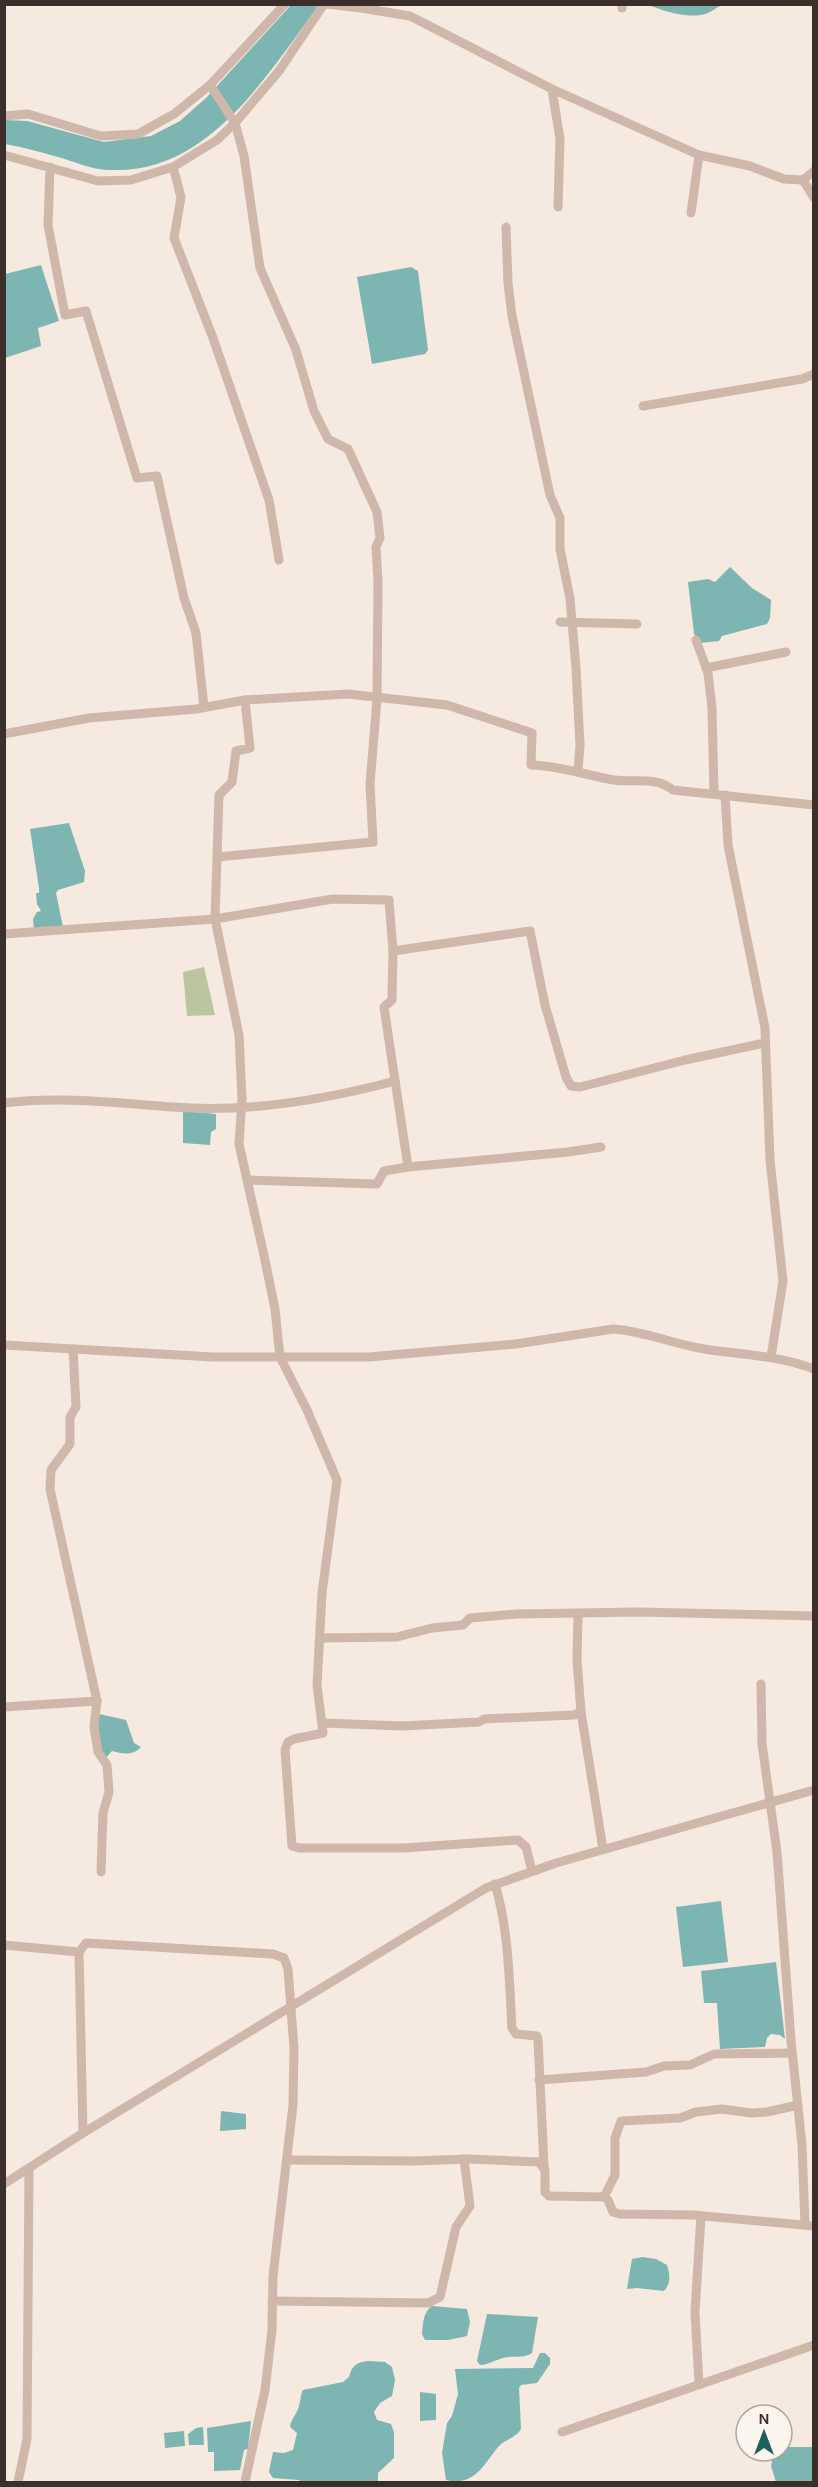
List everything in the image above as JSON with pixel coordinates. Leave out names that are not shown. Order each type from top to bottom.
[{"type":"street","points":[[4,116],[28,114],[101,136],[138,134],[174,114],[210,85],[285,4]]},
{"type":"street","points":[[4,155],[98,181],[131,180],[173,167],[217,140],[235,123],[279,71],[326,4],[410,16],[552,89],[699,155],[750,166],[784,179],[803,180],[813,171]]},
{"type":"street","points":[[210,85],[235,123],[244,156],[260,268],[296,351],[320,426],[328,439],[348,449],[376,512],[380,538],[376,547],[377,699],[370,784],[373,842],[218,857]]},
{"type":"street","points":[[552,89],[560,139],[558,207]]},
{"type":"street","points":[[691,213],[699,155]]},
{"type":"street","points":[[51,167],[48,225],[65,315],[86,312],[137,478],[157,476],[184,598],[196,633],[204,707]]},
{"type":"street","points":[[173,167],[181,197],[174,238],[213,338],[269,500],[279,560]]},
{"type":"street","points":[[803,180],[813,198]]},
{"type":"street","points":[[506,227],[508,284],[512,316],[550,495],[560,518],[560,549],[572,622],[580,745],[578,771]]},
{"type":"street","points":[[644,406],[765,385],[813,374]]},
{"type":"street","points":[[560,622],[637,624]]},
{"type":"street","points":[[696,640],[706,668],[712,708],[714,793]]},
{"type":"street","points":[[706,668],[786,652]]},
{"type":"street","points":[[4,734],[89,718],[204,707],[245,700],[348,694],[447,705],[532,733],[531,765],[556,766],[616,780],[656,780],[673,790],[813,806]]},
{"type":"street","points":[[245,700],[250,748],[236,751],[232,782],[219,795],[215,919],[240,1035],[239,1144],[273,1299],[280,1357],[307,1410],[337,1480],[322,1593],[317,1685],[323,1733],[294,1739],[288,1742],[285,1750],[292,1846],[298,1848],[404,1848],[518,1840],[526,1847],[532,1871]]},
{"type":"street","points":[[725,795],[728,844],[765,1028],[770,1160],[783,1281],[771,1357]]},
{"type":"street","points":[[4,934],[215,919],[333,899],[389,900],[393,951],[392,1000],[384,1007],[408,1167]]},
{"type":"street","points":[[393,951],[530,931],[545,1005],[566,1077],[571,1086],[580,1087],[685,1060],[765,1043]]},
{"type":"street","points":[[4,1102],[36,1099],[137,1103],[174,1107],[241,1107],[343,1095],[395,1081]]},
{"type":"street","points":[[247,1180],[377,1184],[384,1171],[408,1167],[601,1147]]},
{"type":"street","points":[[4,1345],[173,1355],[369,1357],[456,1351],[613,1329],[633,1331],[704,1349],[771,1357],[813,1369]]},
{"type":"street","points":[[73,1349],[76,1407],[70,1417],[70,1444],[51,1470],[50,1489],[97,1701],[94,1727],[98,1752],[107,1765],[109,1792],[104,1813],[101,1872]]},
{"type":"street","points":[[321,1638],[397,1637],[432,1628],[463,1625],[471,1618],[517,1614],[578,1615],[638,1612],[813,1616]]},
{"type":"street","points":[[578,1615],[581,1712],[603,1850]]},
{"type":"street","points":[[495,1884],[508,1948],[512,2028],[516,2034],[537,2037],[545,2192],[549,2196],[604,2197],[608,2199],[613,2212],[620,2214],[701,2216],[809,2224],[792,2053],[781,1894],[762,1744],[761,1684]]},
{"type":"street","points":[[4,1707],[97,1701]]},
{"type":"street","points":[[323,1724],[402,1726],[574,1715],[581,1712]]},
{"type":"street","points":[[4,2184],[83,2133],[473,1894],[532,1871],[813,1790]]},
{"type":"street","points":[[83,2133],[79,1952],[86,1943],[279,1955],[284,1958],[288,1969],[292,2007],[294,2075],[272,2301],[266,2390],[245,2482]]},
{"type":"street","points":[[4,1945],[79,1952]]},
{"type":"street","points":[[539,2080],[646,2072],[664,2066],[690,2065],[714,2054],[792,2053]]},
{"type":"street","points":[[604,2197],[615,2175],[615,2138],[621,2121],[680,2118],[696,2112],[722,2109],[751,2113],[767,2112],[798,2105]]},
{"type":"street","points":[[802,2157],[813,2157]]},
{"type":"street","points":[[287,2160],[464,2159],[532,2162],[544,2166]]},
{"type":"street","points":[[272,2301],[428,2303],[435,2301],[440,2297],[456,2227],[470,2206],[464,2159]]},
{"type":"street","points":[[18,2482],[27,2439],[29,2169]]},
{"type":"street","points":[[699,2384],[695,2312],[701,2216]]},
{"type":"street","points":[[562,2432],[813,2345]]},
{"type":"green space","points":[[204,967],[215,1015],[187,1016],[183,972]]},
{"type":"water","points":[[291,5],[319,5],[279,60],[233,115],[206,137],[178,155],[146,167],[104,170],[5,144],[5,120],[27,121],[104,142],[151,136],[180,121],[207,97]]},
{"type":"water","points":[[648,5],[722,5],[707,13],[691,16],[668,12]]},
{"type":"water","points":[[41,265],[59,321],[38,328],[41,346],[5,358],[5,274]]},
{"type":"water","points":[[411,267],[418,271],[428,350],[425,354],[372,364],[357,277]]},
{"type":"water","points":[[730,567],[752,588],[771,600],[770,618],[767,624],[722,636],[719,641],[700,643],[694,634],[688,582],[708,579],[715,582]]},
{"type":"water","points":[[69,823],[85,871],[84,882],[58,890],[56,893],[63,927],[34,930],[33,919],[37,912],[41,911],[37,904],[36,893],[39,893],[39,888],[30,829]]},
{"type":"water","points":[[183,1111],[216,1114],[216,1129],[211,1132],[210,1145],[183,1143]]},
{"type":"water","points":[[99,1714],[126,1720],[134,1743],[141,1747],[131,1753],[112,1751],[104,1760],[97,1738]]},
{"type":"water","points":[[721,1901],[728,1962],[683,1967],[676,1907]]},
{"type":"water","points":[[776,1962],[785,2039],[780,2035],[771,2034],[767,2038],[765,2047],[720,2049],[717,2003],[704,2003],[701,1971]]},
{"type":"water","points":[[221,2111],[246,2114],[246,2129],[220,2131]]},
{"type":"water","points":[[642,2257],[656,2259],[667,2265],[669,2279],[664,2291],[627,2289],[632,2259]]},
{"type":"water","points":[[432,2306],[467,2309],[470,2322],[467,2336],[448,2340],[425,2340],[422,2334],[424,2318]]},
{"type":"water","points":[[487,2314],[538,2317],[532,2353],[480,2365],[477,2361]]},
{"type":"water","points":[[540,2353],[545,2353],[550,2358],[550,2364],[537,2383],[521,2385],[519,2388],[521,2429],[519,2432],[499,2446],[484,2466],[472,2477],[465,2480],[446,2480],[442,2453],[447,2423],[452,2416],[458,2394],[455,2369],[533,2368]]},
{"type":"water","points":[[369,2361],[385,2362],[392,2367],[395,2380],[392,2396],[380,2403],[374,2412],[377,2420],[391,2424],[394,2432],[394,2458],[378,2473],[378,2482],[301,2482],[273,2478],[269,2472],[273,2452],[284,2453],[293,2450],[297,2433],[290,2427],[303,2390],[343,2382],[356,2365]]},
{"type":"water","points":[[420,2392],[436,2394],[436,2420],[420,2421]]},
{"type":"water","points":[[251,2421],[248,2449],[244,2450],[240,2470],[214,2471],[214,2452],[208,2452],[207,2428]]},
{"type":"water","points":[[203,2427],[204,2445],[189,2445],[188,2434],[196,2428]]},
{"type":"water","points":[[184,2431],[185,2446],[165,2448],[164,2433]]},
{"type":"water","points":[[794,2447],[813,2447],[813,2482],[776,2482],[772,2463],[794,2463]]}]
